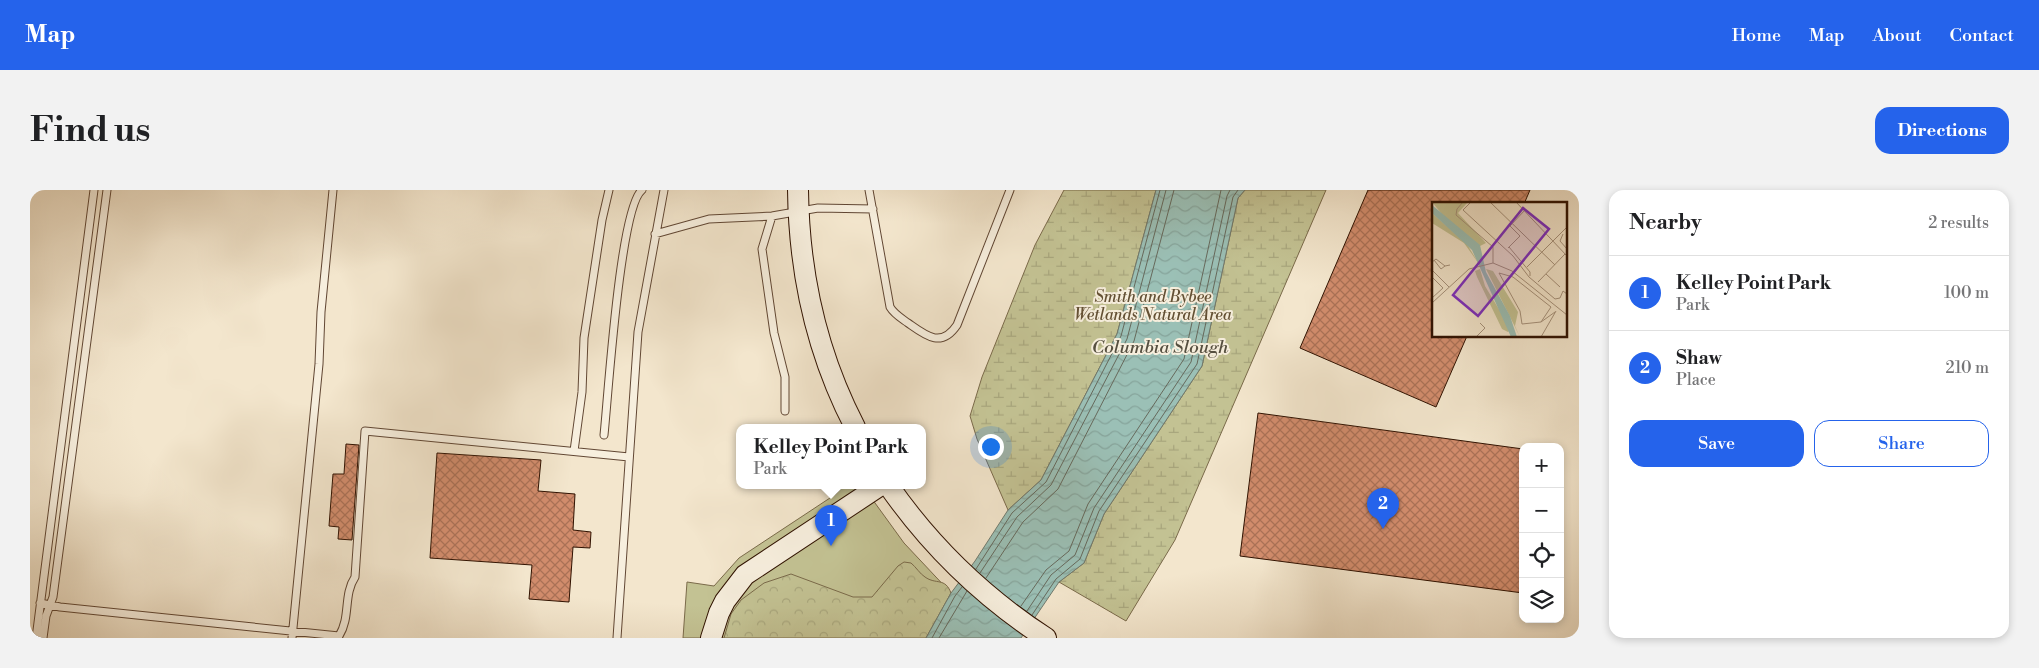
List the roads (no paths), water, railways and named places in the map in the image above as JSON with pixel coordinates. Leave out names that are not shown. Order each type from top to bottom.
[{"type":"main road","points":[[798,190],[798,212],[804,271],[815,323],[830,372],[854,424]]},
{"type":"main road","points":[[711,638],[725,601],[745,575],[875,489]]},
{"type":"main road","points":[[891,489],[933,543],[958,570],[985,594],[1046,638]]},
{"type":"lane","points":[[36,638],[94,190]]},
{"type":"lane","points":[[43,638],[46,616],[53,597],[107,190]]},
{"type":"lane","points":[[292,638],[319,364],[321,312],[333,190]]},
{"type":"lane","points":[[574,451],[582,392],[584,338],[602,220],[609,190]]},
{"type":"lane","points":[[604,436],[615,316],[627,232],[637,195],[642,190]]},
{"type":"lane","points":[[618,638],[638,332],[664,190]]},
{"type":"lane","points":[[869,190],[890,307],[894,313],[923,334],[937,338],[947,335],[957,325],[1010,190]]},
{"type":"lane","points":[[655,234],[709,218],[772,216],[818,208],[873,209]]},
{"type":"lane","points":[[772,216],[762,249],[774,333],[785,377],[785,411]]},
{"type":"lane","points":[[40,603],[339,636],[345,626],[350,585],[355,577],[364,431],[629,457]]},
{"type":"water","name":"Columbia Slough","points":[[1156,190],[1245,190],[1238,198],[1202,366],[1104,514],[1084,563],[1059,582],[1021,638],[926,638],[951,593],[975,561],[1008,510],[1041,480],[1117,334]]},
{"type":"place","name":"Shaw","points":[[1383,529]]},
{"type":"place","name":"Kelley Point Park","points":[[831,546]]},
{"type":"park label","name":"Smith and Bybee Wetlands Natural Area","points":[[1153,306]]}]
